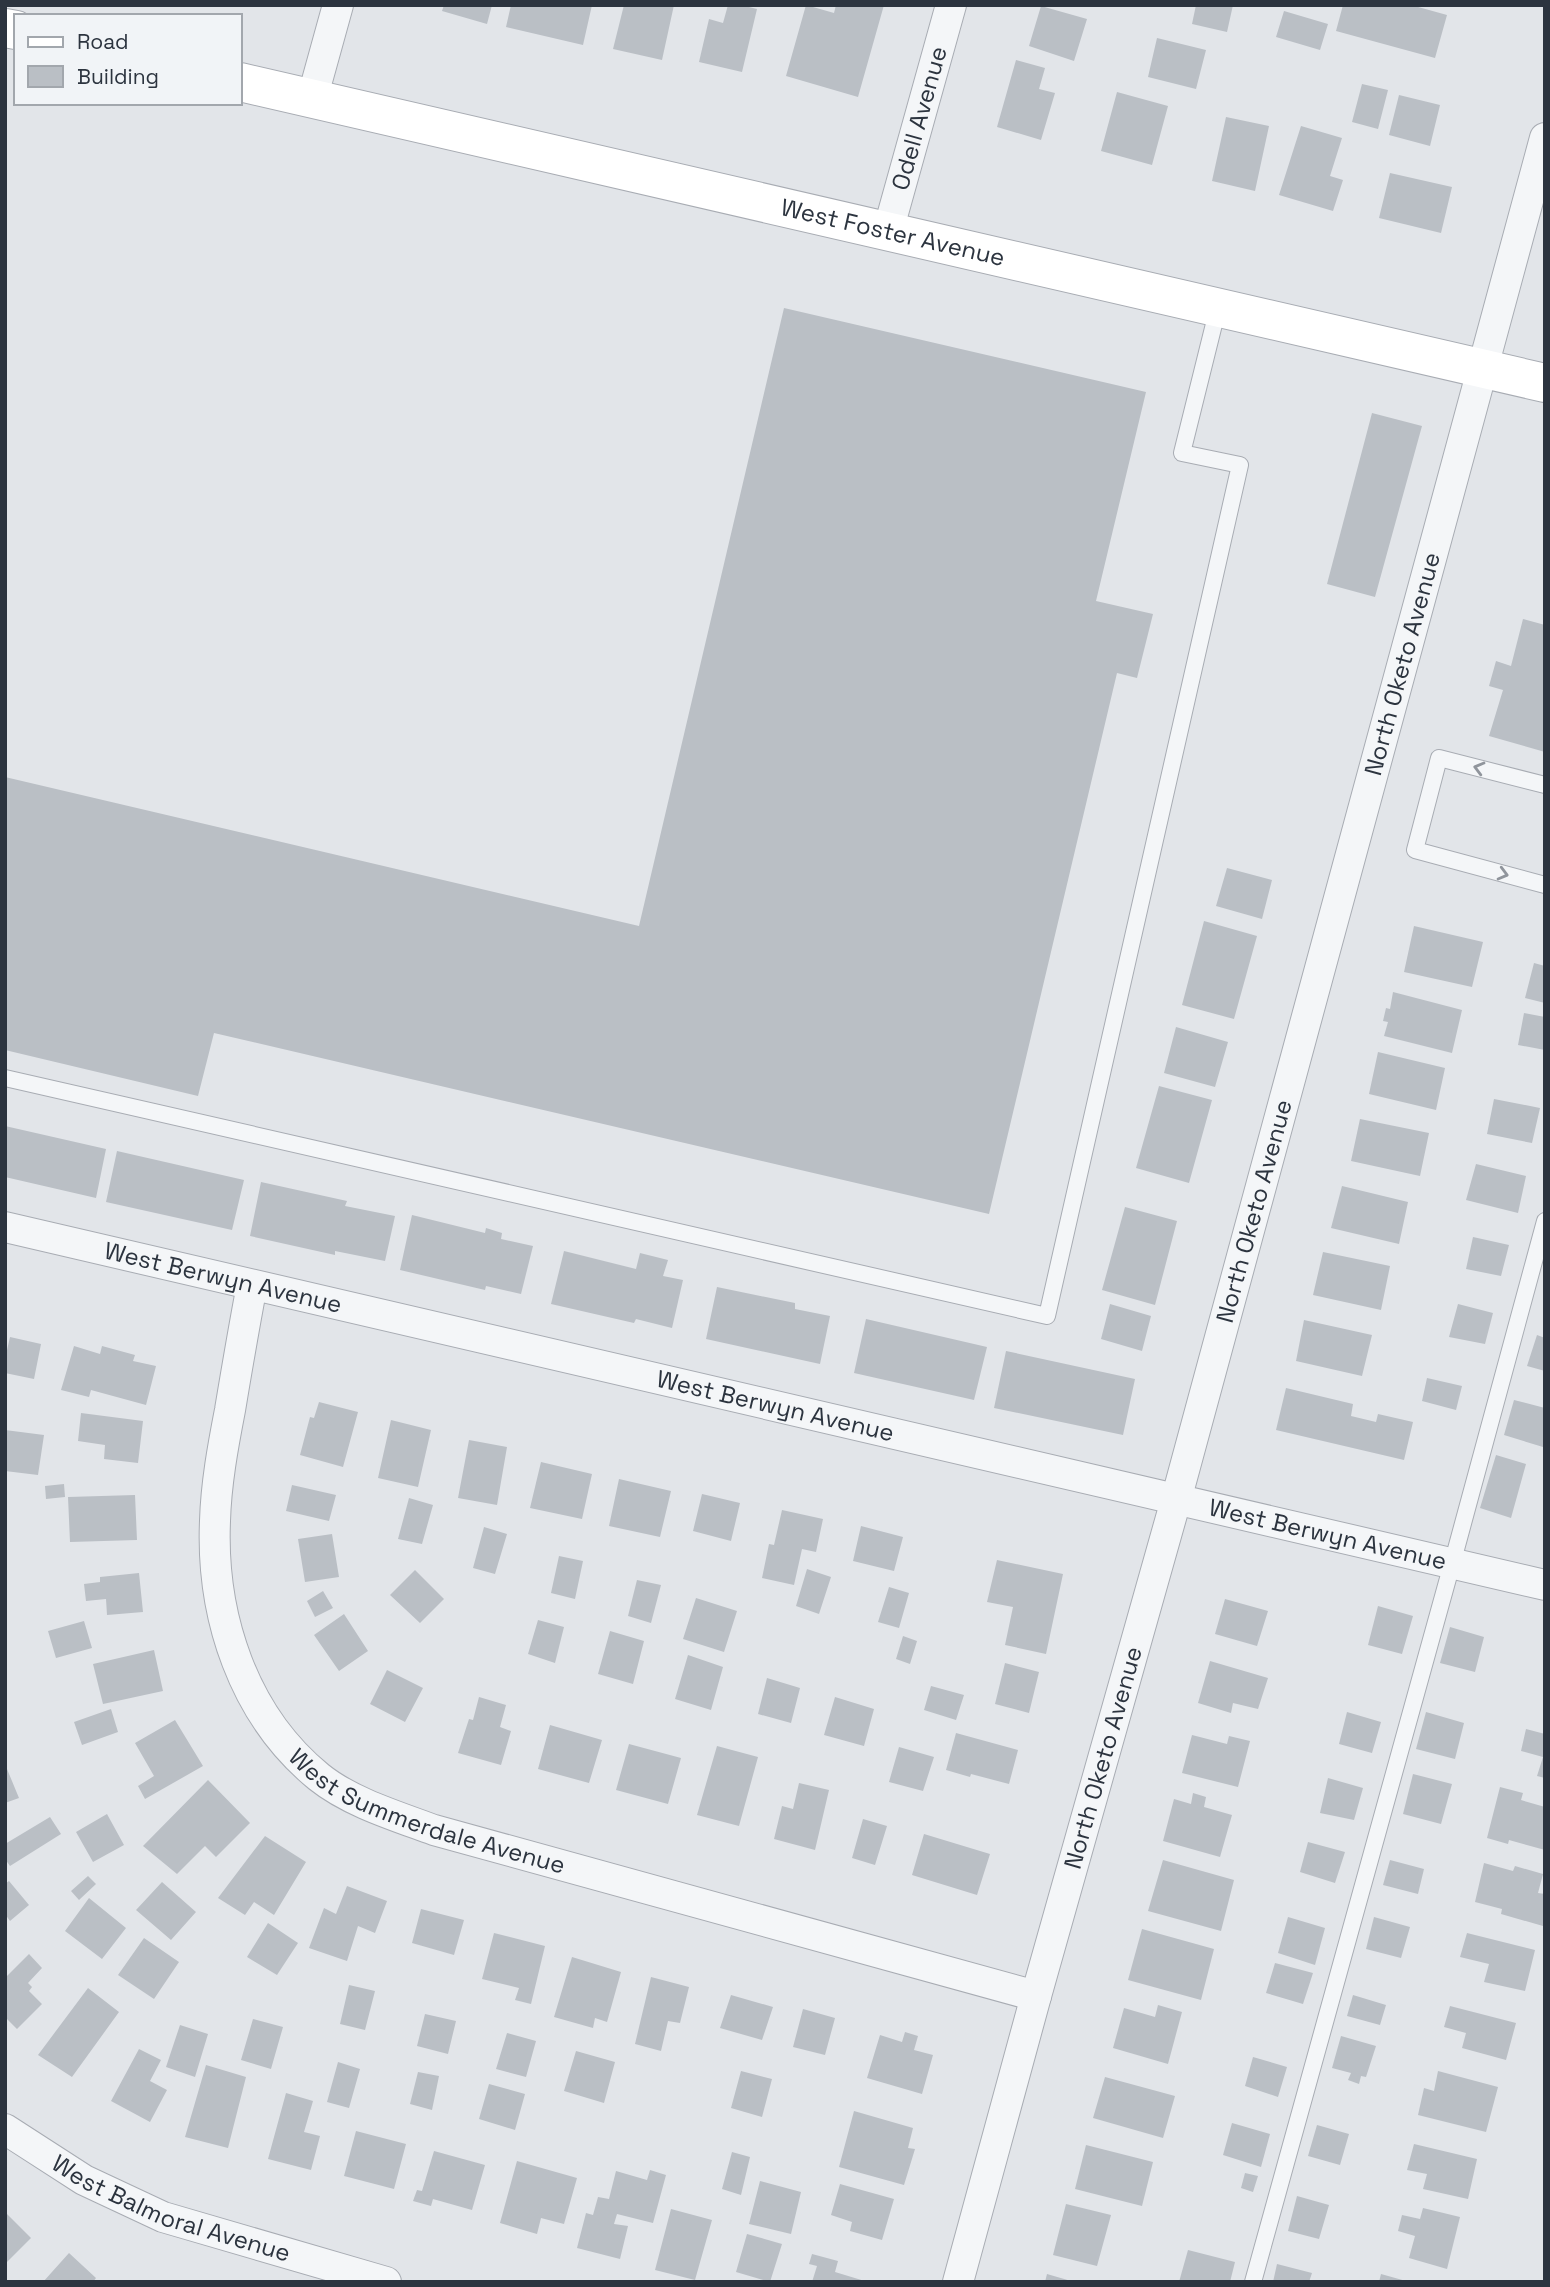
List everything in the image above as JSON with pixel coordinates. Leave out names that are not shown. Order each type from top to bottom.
[{"type":"street","points":[[312,99],[338,5]]},
{"type":"street","name":"Odell Avenue","points":[[888,231],[951,5]]},
{"type":"street","name":"West Foster Avenue","points":[[242,82],[1545,383]]},
{"type":"street","name":"North Oketo Avenue","points":[[958,2282],[1176,1500],[1545,138]]},
{"type":"street","name":"West Berwyn Avenue","points":[[5,1227],[1545,1586]]},
{"type":"street","name":"West Summerdale Avenue","points":[[252,1285],[222,1450],[214,1521],[219,1598],[230,1647],[251,1695],[281,1739],[320,1777],[368,1805],[434,1830],[1036,1996]]},
{"type":"street","name":"West Balmoral Avenue","points":[[5,2129],[84,2180],[163,2217],[386,2282]]},
{"type":"lane","points":[[5,1078],[1047,1316],[1240,465],[1182,453],[1218,308]]},
{"type":"lane","points":[[1545,785],[1439,758],[1415,850],[1545,886]]},
{"type":"lane","points":[[1253,2282],[1545,1220]]},
{"type":"building","points":[[444,5],[492,5],[487,24],[442,11]]},
{"type":"building","points":[[511,5],[592,5],[583,45],[506,27]]},
{"type":"building","points":[[624,5],[674,5],[662,60],[613,49]]},
{"type":"building","points":[[728,5],[757,9],[742,72],[699,62],[709,19],[723,23]]},
{"type":"building","points":[[806,5],[834,13],[836,5],[884,5],[858,97],[786,76]]},
{"type":"building","points":[[1196,5],[1233,5],[1227,32],[1192,24]]},
{"type":"building","points":[[1343,5],[1411,5],[1447,15],[1435,58],[1336,31]]},
{"type":"building","points":[[1041,6],[1087,19],[1074,61],[1029,46]]},
{"type":"building","points":[[1284,11],[1328,24],[1320,50],[1276,37]]},
{"type":"building","points":[[1157,38],[1206,50],[1196,89],[1148,77]]},
{"type":"building","points":[[1016,60],[1045,68],[1039,89],[1055,93],[1041,140],[997,127]]},
{"type":"building","points":[[1362,84],[1388,90],[1378,129],[1352,122]]},
{"type":"building","points":[[1117,92],[1168,106],[1152,165],[1101,151]]},
{"type":"building","points":[[1399,95],[1440,105],[1430,146],[1389,135]]},
{"type":"building","points":[[1226,117],[1269,126],[1255,191],[1212,181]]},
{"type":"building","points":[[1301,126],[1342,138],[1330,176],[1343,180],[1333,211],[1279,195]]},
{"type":"building","points":[[1390,173],[1452,187],[1441,233],[1379,218]]},
{"type":"building","points":[[784,308],[1146,392],[1096,601],[1153,614],[1137,678],[1117,673],[989,1214],[214,1033],[198,1096],[5,1050],[5,777],[639,926]]},
{"type":"building","points":[[1372,413],[1422,426],[1375,597],[1327,584]]},
{"type":"building","points":[[1523,619],[1545,625],[1545,752],[1489,736],[1503,690],[1489,686],[1496,661],[1511,666]]},
{"type":"building","points":[[1227,868],[1272,880],[1262,919],[1216,906]]},
{"type":"building","points":[[1204,921],[1257,936],[1234,1019],[1182,1005]]},
{"type":"building","points":[[1414,926],[1483,942],[1472,987],[1404,972]]},
{"type":"building","points":[[1534,963],[1545,966],[1545,1003],[1525,998]]},
{"type":"building","points":[[1393,992],[1462,1010],[1452,1053],[1384,1036],[1388,1022],[1383,1021],[1386,1008],[1390,1009]]},
{"type":"building","points":[[1524,1013],[1545,1017],[1545,1050],[1518,1045]]},
{"type":"building","points":[[1176,1027],[1228,1042],[1215,1087],[1164,1073]]},
{"type":"building","points":[[1378,1052],[1445,1068],[1436,1110],[1369,1094]]},
{"type":"building","points":[[1159,1086],[1212,1100],[1189,1183],[1136,1168]]},
{"type":"building","points":[[1494,1099],[1540,1108],[1532,1143],[1487,1134]]},
{"type":"building","points":[[1360,1119],[1429,1133],[1420,1176],[1351,1161]]},
{"type":"building","points":[[5,1126],[106,1149],[96,1198],[5,1177]]},
{"type":"building","points":[[117,1151],[244,1180],[232,1230],[106,1202]]},
{"type":"building","points":[[1476,1164],[1526,1176],[1518,1213],[1466,1200]]},
{"type":"building","points":[[261,1182],[347,1201],[345,1206],[395,1216],[385,1261],[335,1251],[335,1255],[250,1236]]},
{"type":"building","points":[[1342,1186],[1408,1202],[1399,1244],[1331,1228]]},
{"type":"building","points":[[1125,1207],[1177,1221],[1155,1305],[1102,1290]]},
{"type":"building","points":[[412,1215],[485,1233],[486,1228],[502,1233],[501,1239],[533,1246],[521,1294],[486,1286],[485,1290],[400,1270]]},
{"type":"building","points":[[1473,1237],[1509,1245],[1501,1276],[1466,1269]]},
{"type":"building","points":[[564,1251],[636,1269],[640,1253],[668,1260],[663,1276],[683,1280],[672,1328],[636,1319],[634,1323],[551,1304]]},
{"type":"building","points":[[1323,1252],[1390,1266],[1381,1310],[1313,1295]]},
{"type":"building","points":[[717,1287],[795,1303],[795,1309],[830,1316],[820,1364],[706,1339]]},
{"type":"building","points":[[1110,1304],[1151,1316],[1142,1351],[1101,1339]]},
{"type":"building","points":[[1458,1304],[1493,1313],[1485,1344],[1449,1337]]},
{"type":"building","points":[[866,1319],[987,1347],[974,1400],[854,1373]]},
{"type":"building","points":[[1304,1320],[1372,1335],[1362,1376],[1296,1361]]},
{"type":"building","points":[[1537,1335],[1545,1338],[1545,1371],[1527,1366]]},
{"type":"building","points":[[10,1337],[41,1344],[34,1379],[5,1373]]},
{"type":"building","points":[[74,1346],[100,1354],[102,1346],[135,1355],[133,1361],[156,1366],[146,1405],[91,1390],[89,1397],[61,1390]]},
{"type":"building","points":[[1006,1351],[1135,1379],[1123,1435],[994,1408]]},
{"type":"building","points":[[1427,1378],[1462,1386],[1456,1410],[1422,1401]]},
{"type":"building","points":[[1286,1388],[1353,1404],[1351,1416],[1376,1422],[1378,1414],[1413,1422],[1404,1460],[1276,1430]]},
{"type":"building","points":[[1514,1400],[1545,1408],[1543,1447],[1504,1435]]},
{"type":"building","points":[[319,1402],[358,1412],[343,1467],[300,1455],[310,1417],[314,1418]]},
{"type":"building","points":[[81,1413],[143,1421],[138,1463],[104,1459],[105,1445],[78,1441]]},
{"type":"building","points":[[391,1420],[431,1430],[418,1487],[378,1478]]},
{"type":"building","points":[[5,1430],[44,1435],[38,1475],[5,1471]]},
{"type":"building","points":[[469,1440],[507,1447],[497,1505],[458,1498]]},
{"type":"building","points":[[1496,1455],[1526,1464],[1511,1518],[1480,1508]]},
{"type":"building","points":[[541,1462],[592,1474],[582,1519],[530,1508]]},
{"type":"building","points":[[619,1479],[671,1491],[660,1537],[609,1526]]},
{"type":"building","points":[[64,1484],[65,1497],[46,1499],[45,1486]]},
{"type":"building","points":[[292,1485],[336,1495],[329,1521],[286,1511]]},
{"type":"building","points":[[702,1494],[740,1503],[731,1541],[693,1531]]},
{"type":"building","points":[[135,1495],[137,1540],[70,1542],[68,1497]]},
{"type":"building","points":[[409,1498],[433,1505],[422,1544],[398,1539]]},
{"type":"building","points":[[782,1510],[823,1519],[816,1552],[802,1549],[794,1585],[762,1578],[769,1544],[774,1545]]},
{"type":"building","points":[[861,1526],[903,1537],[894,1571],[853,1561]]},
{"type":"building","points":[[484,1527],[507,1534],[495,1574],[473,1568]]},
{"type":"building","points":[[332,1534],[339,1577],[305,1582],[298,1539]]},
{"type":"building","points":[[559,1556],[583,1561],[575,1599],[551,1593]]},
{"type":"building","points":[[997,1560],[1063,1574],[1046,1654],[1005,1645],[1013,1607],[987,1602]]},
{"type":"building","points":[[807,1569],[831,1577],[819,1614],[796,1606]]},
{"type":"building","points":[[415,1570],[444,1599],[420,1623],[390,1595]]},
{"type":"building","points":[[139,1573],[143,1612],[107,1615],[106,1599],[86,1601],[84,1584],[100,1582],[100,1577]]},
{"type":"building","points":[[637,1580],[661,1585],[651,1623],[628,1616]]},
{"type":"building","points":[[889,1587],[909,1593],[899,1628],[878,1622]]},
{"type":"building","points":[[323,1591],[333,1608],[315,1617],[307,1601]]},
{"type":"building","points":[[696,1598],[737,1611],[724,1652],[683,1639]]},
{"type":"building","points":[[1225,1599],[1268,1611],[1257,1646],[1215,1634]]},
{"type":"building","points":[[1378,1606],[1413,1616],[1402,1654],[1368,1645]]},
{"type":"building","points":[[344,1614],[368,1651],[339,1671],[314,1635]]},
{"type":"building","points":[[538,1620],[564,1627],[555,1663],[528,1654]]},
{"type":"building","points":[[84,1621],[92,1648],[56,1658],[48,1631]]},
{"type":"building","points":[[1450,1627],[1484,1637],[1475,1672],[1440,1663]]},
{"type":"building","points":[[610,1631],[644,1641],[633,1684],[598,1674]]},
{"type":"building","points":[[903,1636],[917,1641],[910,1664],[896,1659]]},
{"type":"building","points":[[154,1650],[163,1691],[103,1704],[93,1664]]},
{"type":"building","points":[[688,1655],[723,1667],[711,1710],[675,1699]]},
{"type":"building","points":[[1210,1661],[1268,1678],[1258,1709],[1233,1703],[1231,1713],[1198,1703]]},
{"type":"building","points":[[1005,1663],[1039,1672],[1029,1713],[995,1704]]},
{"type":"building","points":[[387,1670],[423,1688],[405,1722],[370,1704]]},
{"type":"building","points":[[767,1678],[800,1688],[791,1723],[758,1714]]},
{"type":"building","points":[[931,1686],[964,1695],[956,1720],[924,1710]]},
{"type":"building","points":[[479,1697],[506,1705],[500,1727],[511,1731],[501,1765],[458,1753],[469,1719],[473,1720]]},
{"type":"building","points":[[835,1697],[874,1709],[864,1746],[824,1735]]},
{"type":"building","points":[[111,1709],[118,1732],[82,1745],[74,1722]]},
{"type":"building","points":[[1347,1712],[1381,1722],[1372,1753],[1339,1744]]},
{"type":"building","points":[[1426,1712],[1464,1723],[1455,1759],[1416,1749]]},
{"type":"building","points":[[175,1720],[203,1766],[145,1799],[138,1786],[154,1776],[135,1743]]},
{"type":"building","points":[[550,1725],[602,1740],[589,1783],[538,1769]]},
{"type":"building","points":[[1526,1729],[1545,1734],[1545,1778],[1537,1776],[1543,1757],[1521,1751]]},
{"type":"building","points":[[956,1733],[1018,1750],[1009,1784],[946,1770]]},
{"type":"building","points":[[1192,1735],[1227,1744],[1229,1736],[1250,1741],[1238,1787],[1182,1773]]},
{"type":"building","points":[[629,1744],[681,1758],[668,1804],[616,1790]]},
{"type":"building","points":[[717,1746],[758,1757],[739,1826],[697,1815]]},
{"type":"building","points":[[899,1747],[934,1757],[923,1791],[889,1782]]},
{"type":"building","points":[[7,1769],[19,1798],[5,1803],[5,1770]]},
{"type":"building","points":[[1413,1774],[1452,1784],[1441,1824],[1403,1814]]},
{"type":"building","points":[[1328,1778],[1363,1788],[1354,1820],[1320,1813]]},
{"type":"building","points":[[208,1780],[250,1823],[216,1857],[205,1846],[177,1874],[143,1846]]},
{"type":"building","points":[[799,1783],[829,1790],[815,1850],[774,1839],[782,1806],[793,1809]]},
{"type":"building","points":[[1500,1787],[1523,1793],[1521,1800],[1545,1807],[1545,1850],[1509,1840],[1508,1844],[1487,1838]]},
{"type":"building","points":[[1193,1793],[1206,1797],[1204,1807],[1232,1815],[1220,1857],[1163,1841],[1174,1799],[1191,1804]]},
{"type":"building","points":[[107,1814],[124,1845],[93,1862],[76,1832]]},
{"type":"building","points":[[50,1817],[61,1834],[10,1866],[5,1859],[5,1844]]},
{"type":"building","points":[[863,1819],[887,1826],[875,1865],[852,1858]]},
{"type":"building","points":[[924,1834],[990,1854],[977,1895],[912,1875]]},
{"type":"building","points":[[265,1836],[306,1862],[274,1915],[254,1902],[245,1915],[218,1898]]},
{"type":"building","points":[[1308,1842],[1345,1852],[1335,1883],[1300,1872]]},
{"type":"building","points":[[1163,1860],[1234,1880],[1221,1931],[1148,1911]]},
{"type":"building","points":[[1390,1860],[1424,1869],[1418,1894],[1383,1885]]},
{"type":"building","points":[[1484,1863],[1513,1871],[1515,1866],[1543,1874],[1538,1893],[1545,1894],[1543,1926],[1501,1914],[1502,1909],[1475,1902]]},
{"type":"building","points":[[88,1876],[96,1884],[79,1900],[71,1891]]},
{"type":"building","points":[[9,1881],[29,1905],[10,1921],[5,1914],[5,1884]]},
{"type":"building","points":[[162,1882],[196,1912],[171,1940],[136,1910]]},
{"type":"building","points":[[347,1886],[387,1901],[375,1933],[358,1926],[347,1961],[309,1948],[324,1908],[336,1914]]},
{"type":"building","points":[[89,1898],[126,1928],[102,1959],[65,1931]]},
{"type":"building","points":[[421,1909],[464,1920],[454,1955],[412,1943]]},
{"type":"building","points":[[1288,1917],[1325,1928],[1315,1965],[1278,1953]]},
{"type":"building","points":[[1374,1917],[1410,1927],[1401,1958],[1366,1949]]},
{"type":"building","points":[[268,1923],[298,1943],[277,1975],[247,1957]]},
{"type":"building","points":[[1142,1929],[1214,1949],[1201,2000],[1128,1980]]},
{"type":"building","points":[[494,1933],[545,1946],[531,2004],[515,2000],[519,1988],[482,1979]]},
{"type":"building","points":[[1467,1933],[1535,1950],[1525,1991],[1484,1982],[1489,1964],[1460,1957]]},
{"type":"building","points":[[144,1938],[179,1962],[154,1999],[118,1975]]},
{"type":"building","points":[[29,1954],[42,1968],[28,1983],[32,1987],[29,1991],[42,2004],[17,2029],[5,2017],[5,1978]]},
{"type":"building","points":[[572,1957],[621,1972],[607,2022],[595,2018],[593,2028],[554,2017]]},
{"type":"building","points":[[1275,1963],[1313,1973],[1303,2004],[1266,1993]]},
{"type":"building","points":[[651,1977],[689,1987],[680,2023],[668,2021],[661,2051],[635,2044]]},
{"type":"building","points":[[349,1985],[375,1991],[365,2030],[340,2024]]},
{"type":"building","points":[[88,1988],[119,2012],[72,2077],[38,2055]]},
{"type":"building","points":[[731,1995],[773,2007],[762,2040],[720,2028]]},
{"type":"building","points":[[1353,1995],[1386,2005],[1380,2025],[1347,2016]]},
{"type":"building","points":[[1158,2005],[1182,2012],[1168,2064],[1113,2048],[1124,2008],[1155,2017]]},
{"type":"building","points":[[1450,2006],[1516,2023],[1506,2060],[1462,2048],[1466,2033],[1444,2027]]},
{"type":"building","points":[[803,2009],[835,2018],[825,2055],[793,2047]]},
{"type":"building","points":[[425,2014],[456,2021],[448,2054],[417,2046]]},
{"type":"building","points":[[253,2019],[283,2027],[271,2069],[241,2060]]},
{"type":"building","points":[[180,2025],[208,2034],[195,2077],[166,2067]]},
{"type":"building","points":[[905,2032],[918,2036],[914,2050],[933,2055],[922,2094],[867,2078],[880,2035],[902,2042]]},
{"type":"building","points":[[507,2033],[536,2041],[526,2077],[496,2069]]},
{"type":"building","points":[[1341,2036],[1376,2046],[1366,2077],[1361,2076],[1359,2084],[1348,2080],[1351,2073],[1332,2068]]},
{"type":"building","points":[[139,2049],[161,2060],[150,2081],[167,2090],[150,2122],[111,2101]]},
{"type":"building","points":[[576,2051],[615,2062],[604,2103],[564,2091]]},
{"type":"building","points":[[1253,2057],[1287,2067],[1278,2097],[1245,2086]]},
{"type":"building","points":[[338,2062],[360,2069],[349,2108],[327,2102]]},
{"type":"building","points":[[206,2065],[246,2077],[228,2148],[185,2137]]},
{"type":"building","points":[[741,2071],[772,2079],[762,2117],[731,2108]]},
{"type":"building","points":[[1438,2071],[1498,2087],[1486,2132],[1418,2115],[1424,2088],[1434,2091]]},
{"type":"building","points":[[418,2072],[439,2076],[432,2110],[410,2104]]},
{"type":"building","points":[[1105,2077],[1175,2096],[1163,2138],[1093,2118]]},
{"type":"building","points":[[489,2084],[525,2094],[515,2130],[479,2119]]},
{"type":"building","points":[[286,2093],[313,2101],[304,2132],[320,2136],[311,2170],[268,2159]]},
{"type":"building","points":[[854,2111],[913,2128],[908,2148],[915,2149],[904,2185],[839,2167]]},
{"type":"building","points":[[1232,2123],[1270,2134],[1261,2167],[1223,2155]]},
{"type":"building","points":[[1317,2125],[1349,2134],[1340,2165],[1308,2156]]},
{"type":"building","points":[[356,2131],[406,2144],[394,2189],[344,2176]]},
{"type":"building","points":[[1414,2144],[1477,2159],[1468,2199],[1423,2189],[1427,2174],[1407,2170]]},
{"type":"building","points":[[1086,2145],[1153,2162],[1142,2206],[1075,2189]]},
{"type":"building","points":[[434,2151],[485,2165],[472,2210],[433,2199],[431,2206],[413,2201],[417,2190],[422,2191]]},
{"type":"building","points":[[732,2152],[750,2157],[741,2195],[722,2189]]},
{"type":"building","points":[[517,2161],[577,2178],[564,2224],[541,2218],[537,2234],[500,2223]]},
{"type":"building","points":[[650,2170],[666,2175],[653,2223],[617,2214],[614,2224],[628,2226],[620,2259],[577,2248],[586,2213],[593,2215],[598,2197],[609,2199],[616,2171],[647,2180]]},
{"type":"building","points":[[1245,2173],[1258,2176],[1253,2192],[1241,2188]]},
{"type":"building","points":[[760,2181],[801,2192],[791,2234],[749,2224]]},
{"type":"building","points":[[840,2184],[894,2199],[882,2240],[850,2231],[852,2222],[831,2215]]},
{"type":"building","points":[[1297,2196],[1329,2205],[1319,2239],[1288,2231]]},
{"type":"building","points":[[1066,2204],[1111,2215],[1097,2266],[1053,2255]]},
{"type":"building","points":[[1423,2208],[1460,2217],[1447,2269],[1409,2258],[1415,2236],[1398,2231],[1402,2215],[1420,2219]]},
{"type":"building","points":[[671,2209],[712,2220],[695,2280],[655,2270]]},
{"type":"building","points":[[5,2212],[31,2238],[5,2264]]},
{"type":"building","points":[[747,2234],[782,2244],[770,2282],[736,2272]]},
{"type":"building","points":[[1188,2250],[1235,2262],[1230,2282],[1179,2282]]},
{"type":"building","points":[[69,2253],[96,2278],[93,2282],[43,2282]]},
{"type":"building","points":[[812,2254],[838,2261],[835,2272],[868,2282],[812,2282],[817,2266],[809,2264]]},
{"type":"building","points":[[1277,2264],[1312,2273],[1309,2282],[1273,2282]]},
{"type":"building","points":[[1047,2274],[1071,2281],[1045,2282]]},
{"type":"building","points":[[1381,2274],[1406,2281],[1406,2282],[1379,2282]]}]
